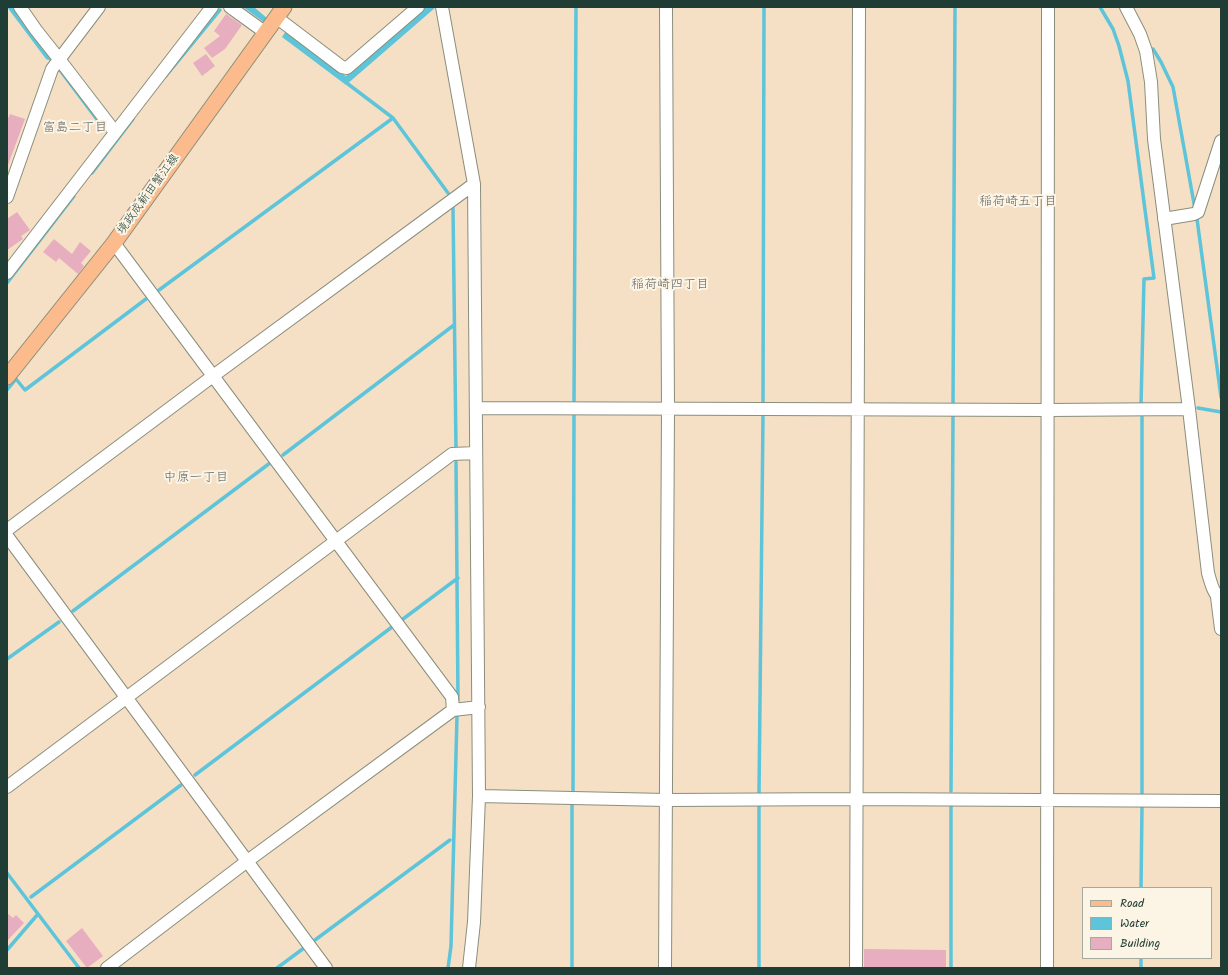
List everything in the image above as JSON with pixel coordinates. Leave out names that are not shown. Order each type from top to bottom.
[{"type":"main road","name":"境政成新田蟹江線","points":[[7,377],[114,243],[280,12]]},
{"type":"street","points":[[20,7],[57,63],[115,132]]},
{"type":"street","points":[[7,197],[57,63],[99,7]]},
{"type":"street","points":[[7,273],[212,7]]},
{"type":"street","points":[[230,7],[266,33]]},
{"type":"street","points":[[280,12],[342,67],[347,68],[418,7]]},
{"type":"street","points":[[442,7],[474,184],[479,796],[474,922],[469,968]]},
{"type":"street","points":[[666,7],[668,408],[666,968]]},
{"type":"street","points":[[856,968],[859,7]]},
{"type":"street","points":[[1047,968],[1048,7]]},
{"type":"street","points":[[1126,7],[1140,34],[1146,51],[1151,82],[1154,139],[1189,409],[1208,573],[1211,587],[1219,598],[1221,629]]},
{"type":"street","points":[[1164,219],[1198,212],[1221,141]]},
{"type":"street","points":[[7,530],[474,184]]},
{"type":"street","points":[[114,243],[452,697],[452,710]]},
{"type":"street","points":[[476,408],[1189,409]]},
{"type":"street","points":[[7,788],[335,540],[452,454],[476,453]]},
{"type":"street","points":[[7,536],[128,698],[246,862],[326,968]]},
{"type":"street","points":[[107,968],[246,862],[452,710],[479,707]]},
{"type":"street","points":[[479,796],[666,800],[856,799],[1221,801]]},
{"type":"water","points":[[7,7],[15,7],[109,130],[105,133],[51,61],[46,59]]},
{"type":"water","points":[[243,7],[254,7],[268,19],[265,23]]},
{"type":"water","points":[[425,7],[436,7],[346,85],[282,37],[286,31],[346,76]]},
{"type":"building","points":[[226,14],[242,25],[225,49],[212,58],[204,48],[220,36],[214,31]]},
{"type":"building","points":[[206,54],[215,66],[202,76],[193,63]]},
{"type":"building","points":[[10,114],[25,119],[7,165],[7,121]]},
{"type":"building","points":[[17,212],[30,230],[21,236],[23,239],[7,250],[7,219]]},
{"type":"building","points":[[54,239],[72,254],[80,242],[91,251],[81,263],[84,266],[78,274],[59,258],[56,262],[43,252]]},
{"type":"building","points":[[7,913],[13,918],[16,915],[24,923],[7,941]]},
{"type":"building","points":[[82,928],[103,956],[87,968],[66,941]]},
{"type":"building","points":[[864,949],[946,950],[946,968],[864,968]]},
{"type":"waterway","points":[[574,401],[576,7]]},
{"type":"waterway","points":[[763,402],[764,7]]},
{"type":"waterway","points":[[953,406],[955,7]]},
{"type":"waterway","points":[[1100,7],[1113,29],[1128,81],[1154,278],[1144,279],[1141,405]]},
{"type":"waterway","points":[[165,77],[220,10]]},
{"type":"waterway","points":[[1153,49],[1173,87],[1195,209]]},
{"type":"waterway","points":[[348,84],[393,118],[448,193]]},
{"type":"waterway","points":[[159,290],[393,118]]},
{"type":"waterway","points":[[92,173],[133,119]]},
{"type":"waterway","points":[[7,283],[74,196]]},
{"type":"waterway","points":[[453,208],[456,448]]},
{"type":"waterway","points":[[1197,219],[1221,397]]},
{"type":"waterway","points":[[7,390],[16,379],[25,390],[146,299]]},
{"type":"waterway","points":[[283,455],[454,325]]},
{"type":"waterway","points":[[1198,408],[1221,412]]},
{"type":"waterway","points":[[573,790],[574,414]]},
{"type":"waterway","points":[[759,794],[763,415]]},
{"type":"waterway","points":[[951,791],[953,415]]},
{"type":"waterway","points":[[1142,417],[1142,796]]},
{"type":"waterway","points":[[456,462],[458,700]]},
{"type":"waterway","points":[[73,611],[270,463]]},
{"type":"waterway","points":[[403,619],[458,578]]},
{"type":"waterway","points":[[7,659],[59,622]]},
{"type":"waterway","points":[[195,775],[392,627]]},
{"type":"waterway","points":[[448,968],[451,946],[457,716]]},
{"type":"waterway","points":[[31,897],[181,785]]},
{"type":"waterway","points":[[572,802],[572,968]]},
{"type":"waterway","points":[[759,804],[759,968]]},
{"type":"waterway","points":[[951,806],[951,968]]},
{"type":"waterway","points":[[1141,887],[1142,807]]},
{"type":"waterway","points":[[315,940],[450,840]]},
{"type":"waterway","points":[[7,873],[79,968]]},
{"type":"waterway","points":[[7,950],[38,914]]},
{"type":"waterway","points":[[277,968],[304,948]]},
{"type":"waterway","points":[[1141,959],[1141,968]]},
{"type":"district","name":"富島二丁目","points":[[75,129]]},
{"type":"district","name":"稲荷崎五丁目","points":[[1018,203]]},
{"type":"district","name":"稲荷崎四丁目","points":[[670,286]]},
{"type":"district","name":"中原一丁目","points":[[196,479]]}]
